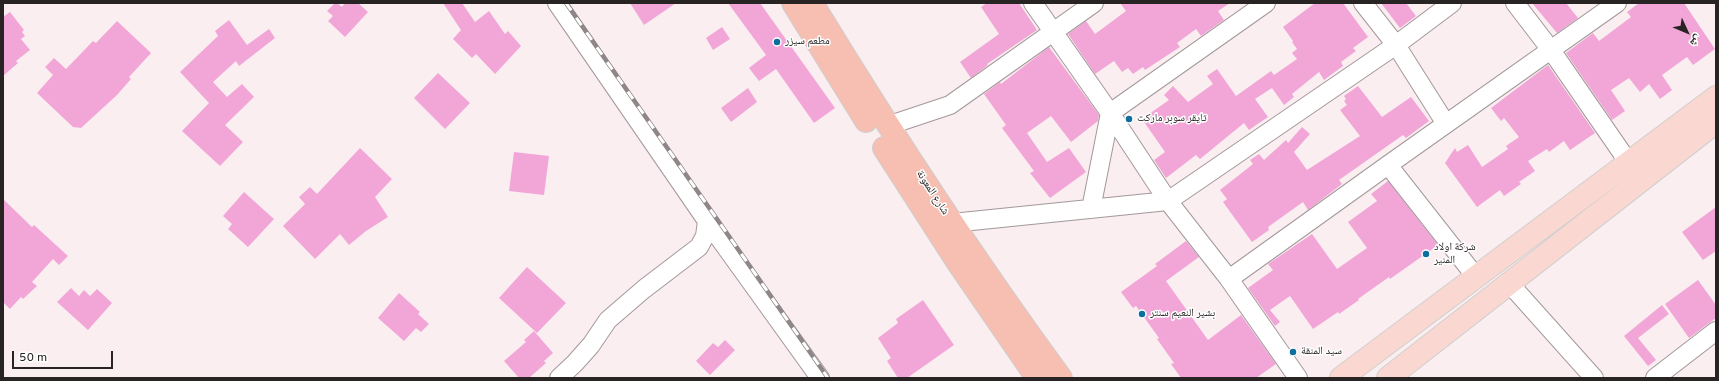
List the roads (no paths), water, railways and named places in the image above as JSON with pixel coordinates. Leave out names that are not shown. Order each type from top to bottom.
[{"type":"highway","name":"شارع المعونة","points":[[793,3],[958,263],[1037,378]]},
{"type":"highway","name":"شارع المعونة","points":[[812,3],[888,126],[952,223],[1061,378]]},
{"type":"highway","points":[[1042,352],[1078,378]]},
{"type":"main road","points":[[1341,378],[1716,97]]},
{"type":"main road","points":[[1388,378],[1716,122]]},
{"type":"street","points":[[557,3],[707,220],[820,378]]},
{"type":"street","points":[[1033,3],[1052,33],[1110,113],[1168,201],[1230,279],[1298,378]]},
{"type":"street","points":[[888,126],[950,104],[1094,3]]},
{"type":"street","points":[[1091,209],[1110,113],[1266,3]]},
{"type":"street","points":[[1363,3],[1396,45],[1446,124]]},
{"type":"street","points":[[952,223],[1168,201],[1396,45],[1452,3]]},
{"type":"street","points":[[1515,3],[1551,50],[1629,163]]},
{"type":"street","points":[[1230,279],[1617,3]]},
{"type":"street","points":[[1388,165],[1476,277]]},
{"type":"street","points":[[559,378],[591,345],[608,320],[644,289],[699,247],[705,236],[707,220]]},
{"type":"street","points":[[1509,283],[1594,378]]},
{"type":"street","points":[[1655,378],[1716,331]]},
{"type":"railway","points":[[566,3],[828,378]]},
{"type":"place","name":"مطعم سيزر","points":[[777,42]]},
{"type":"place","name":"تايقر سوبر ماركت","points":[[1129,119]]},
{"type":"place","name":"شركة اولاد المنير","points":[[1426,254]]},
{"type":"place","name":"بشير النعيم سنتر","points":[[1142,314]]},
{"type":"place","name":"سيد المنقة","points":[[1293,352]]}]
